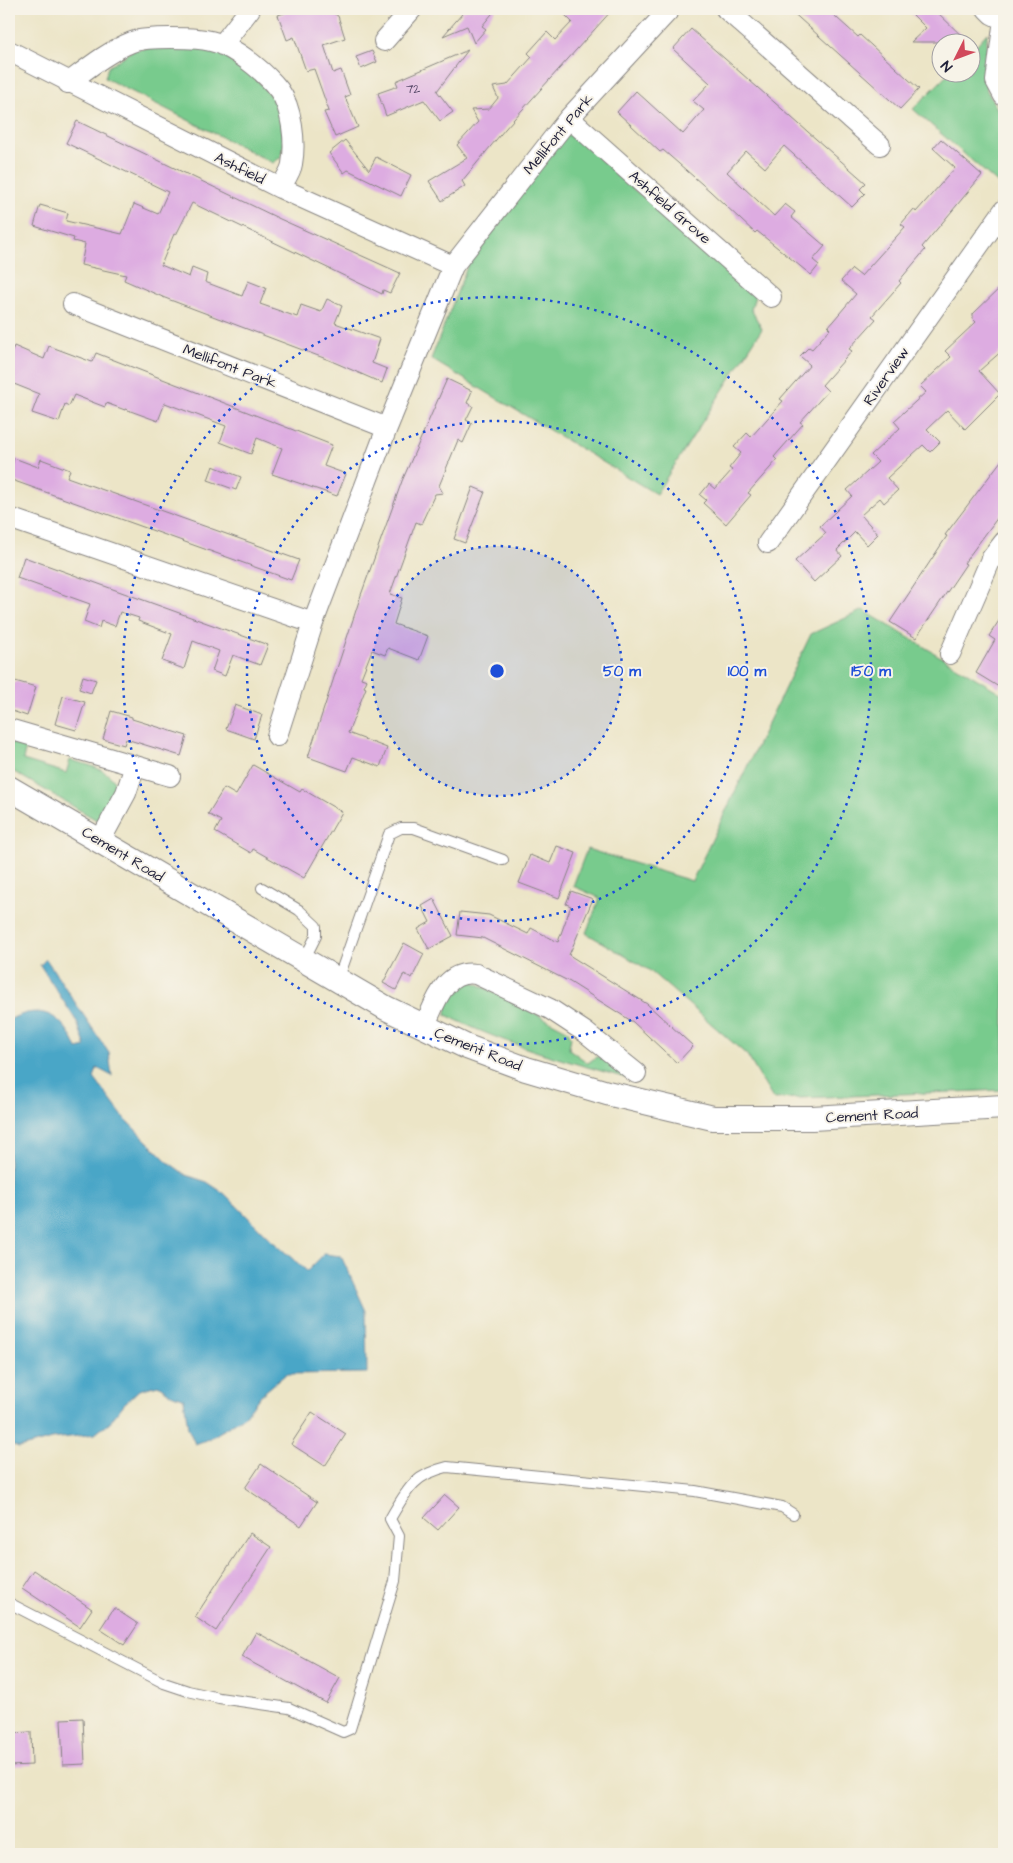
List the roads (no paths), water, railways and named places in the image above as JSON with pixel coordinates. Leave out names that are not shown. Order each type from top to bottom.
[{"type":"street","points":[[222,45],[250,9]]},
{"type":"street","points":[[384,41],[412,9]]},
{"type":"street","name":"Mellifont Park","points":[[276,736],[313,622],[453,266],[569,118],[670,9]]},
{"type":"street","points":[[726,9],[880,145]]},
{"type":"street","points":[[987,9],[1004,20],[996,81],[1004,96]]},
{"type":"street","name":"Ashfield","points":[[9,51],[68,83],[280,188],[292,165],[292,128],[288,109],[279,90],[243,57],[222,45],[192,38],[160,38],[133,42],[99,60],[68,83]]},
{"type":"street","name":"Ashfield Grove","points":[[569,118],[771,297]]},
{"type":"street","points":[[280,188],[453,266]]},
{"type":"street","name":"Riverview","points":[[768,543],[1004,210]]},
{"type":"street","name":"Mellifont Park","points":[[73,304],[388,428]]},
{"type":"street","points":[[9,518],[313,622]]},
{"type":"street","points":[[950,654],[992,558],[1004,542]]},
{"type":"street","points":[[9,729],[170,776]]},
{"type":"street","points":[[100,841],[126,793],[135,766]]},
{"type":"street","name":"Cement Road","points":[[9,788],[303,960],[424,1027],[467,1047],[526,1069],[608,1093],[713,1118],[812,1118],[1004,1107]]},
{"type":"street","points":[[424,1027],[448,981],[466,972],[476,974],[550,1009],[585,1032],[636,1073]]},
{"type":"lane","points":[[338,980],[389,834],[401,828],[414,828],[503,860]]},
{"type":"lane","points":[[262,888],[299,910],[316,926],[316,936],[303,960]]},
{"type":"lane","points":[[9,1603],[164,1683],[219,1698],[289,1708],[342,1732],[350,1729],[395,1581],[399,1536],[390,1519],[407,1490],[428,1471],[447,1467],[686,1490],[782,1507],[793,1514]]},
{"type":"water","points":[[46,959],[109,1053],[112,1076],[97,1068],[94,1078],[124,1118],[168,1162],[186,1175],[207,1182],[225,1194],[272,1241],[307,1271],[324,1254],[341,1256],[366,1311],[367,1373],[286,1374],[261,1395],[245,1416],[209,1439],[195,1444],[188,1428],[184,1399],[171,1394],[158,1385],[139,1390],[124,1404],[110,1422],[95,1434],[52,1439],[19,1448],[9,1444],[9,1020],[32,1012],[51,1015],[66,1028],[77,1049],[86,1047],[77,1022],[40,965]]}]
